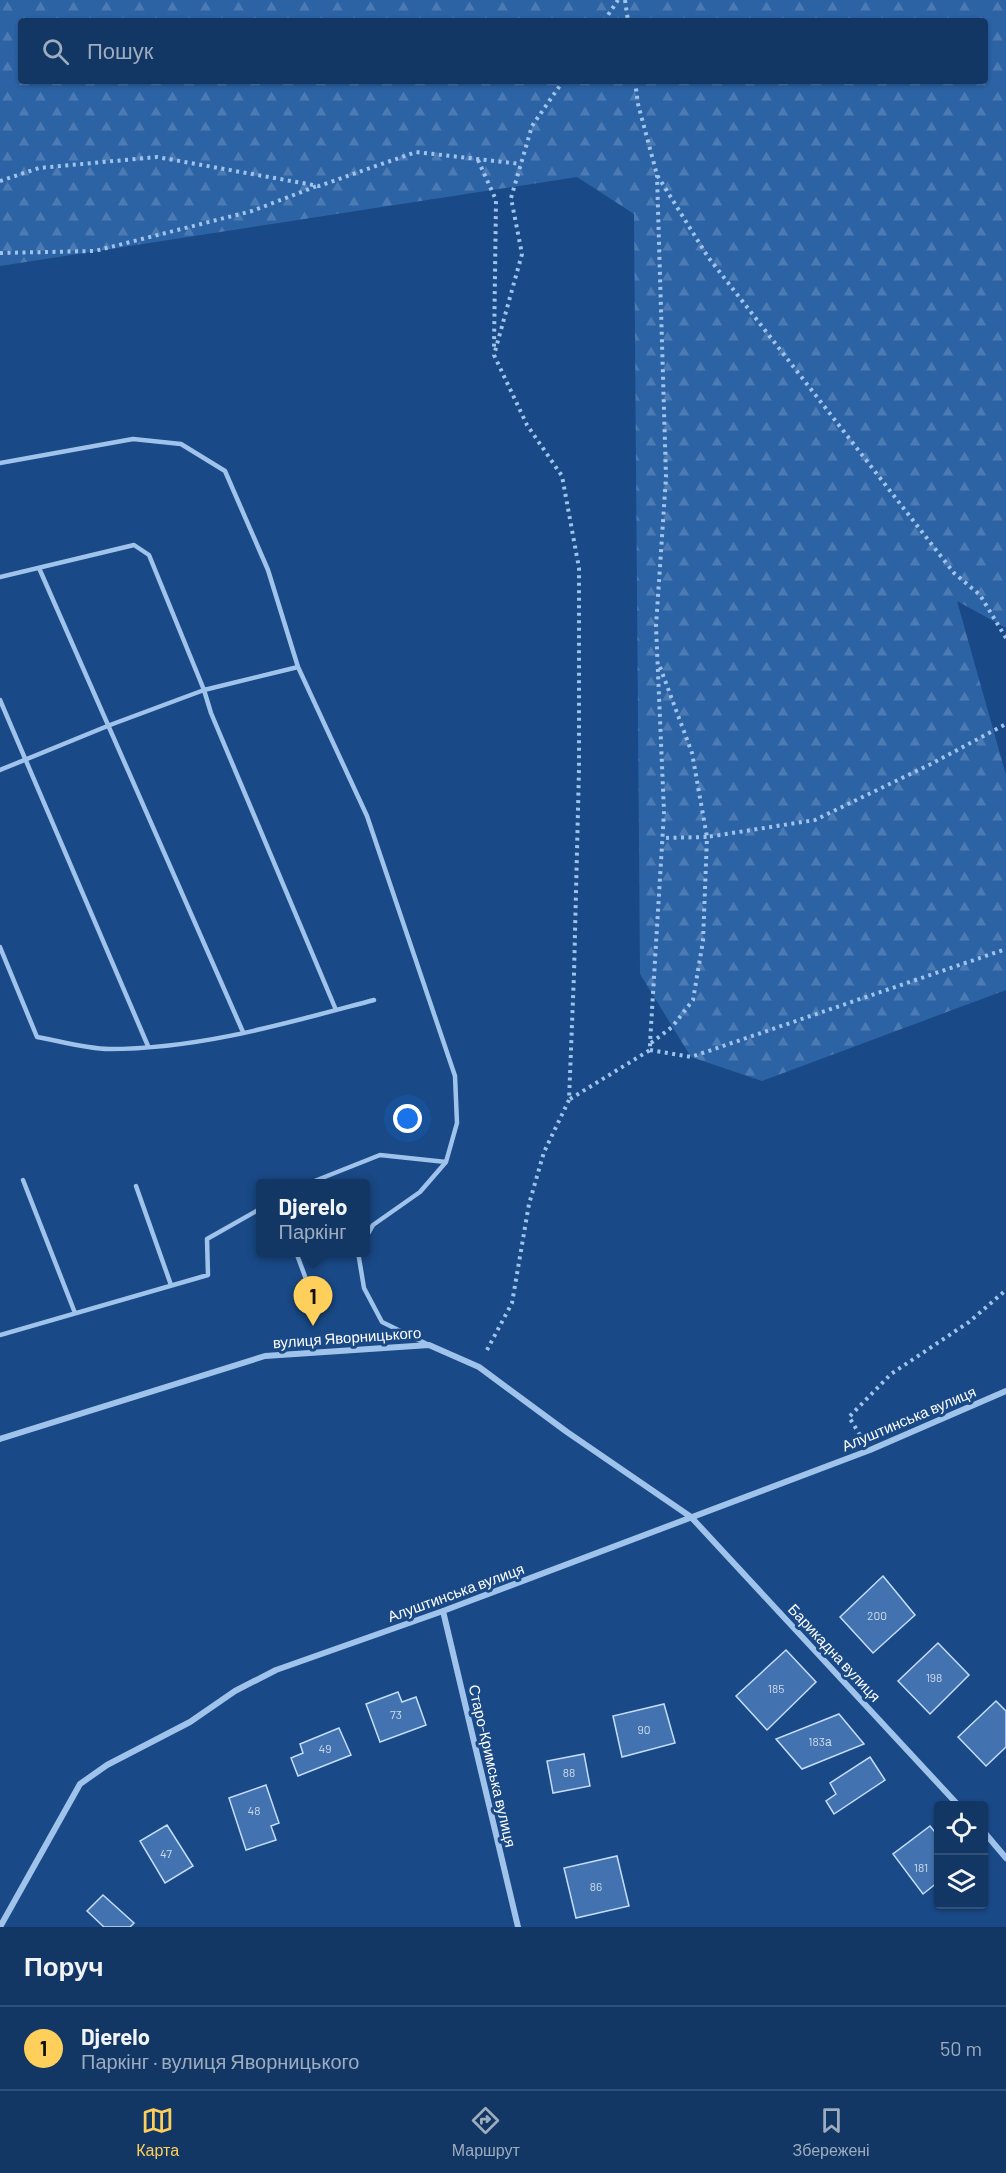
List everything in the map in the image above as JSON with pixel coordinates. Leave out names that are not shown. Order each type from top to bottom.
[{"type":"street","name":"вулиця Яворницького","points":[[0,1439],[265,1356],[429,1345],[479,1367],[567,1432],[691,1517]]},
{"type":"street","name":"Алуштинська вулиця","points":[[0,1927],[80,1784],[107,1765],[190,1722],[235,1691],[276,1671],[870,1450],[1006,1391]]},
{"type":"street","name":"Барикадна вулиця","points":[[691,1517],[954,1801]]},
{"type":"street","name":"Старо-Кримська вулиця","points":[[442,1611],[518,1927]]},
{"type":"street","points":[[988,1837],[1006,1858]]},
{"type":"lane","points":[[0,463],[133,438],[181,444],[225,471],[268,570],[298,667],[367,816],[455,1076],[457,1123],[446,1162],[420,1192],[373,1225],[370,1230]]},
{"type":"lane","points":[[0,577],[134,545],[149,555],[204,690],[211,713],[336,1010]]},
{"type":"lane","points":[[39,568],[110,725],[243,1032]]},
{"type":"lane","points":[[0,771],[110,725],[204,690],[298,667]]},
{"type":"lane","points":[[0,700],[148,1046]]},
{"type":"lane","points":[[0,947],[37,1037],[107,1049],[190,1044],[374,1000]]},
{"type":"lane","points":[[320,1179],[380,1155],[446,1162]]},
{"type":"lane","points":[[23,1180],[75,1313]]},
{"type":"lane","points":[[136,1186],[171,1285]]},
{"type":"lane","points":[[0,1335],[208,1275],[207,1239],[256,1212]]},
{"type":"lane","points":[[298,1257],[314,1298]]},
{"type":"lane","points":[[358,1257],[364,1288],[382,1322],[429,1345]]},
{"type":"path","points":[[606,18],[618,0]]},
{"type":"path","points":[[625,0],[628,18]]},
{"type":"path","points":[[494,355],[522,254],[511,198],[532,126],[561,84]]},
{"type":"path","points":[[635,84],[638,104],[657,175],[666,477],[656,626],[664,812],[650,1050]]},
{"type":"path","points":[[0,253],[95,251],[252,211],[416,152],[521,164]]},
{"type":"path","points":[[0,181],[39,168],[157,157],[319,186]]},
{"type":"path","points":[[477,159],[496,200],[494,355],[527,425],[562,476],[579,568],[579,769],[569,1100],[544,1152],[529,1204],[512,1302],[479,1367]]},
{"type":"path","points":[[657,175],[708,257],[954,573],[980,595],[1006,638]]},
{"type":"path","points":[[650,1043],[672,1027],[693,1000],[703,941],[707,837],[692,753],[658,662]]},
{"type":"path","points":[[663,838],[707,837],[815,820],[931,764],[1006,724]]},
{"type":"path","points":[[569,1100],[650,1050],[690,1057],[1006,949]]},
{"type":"path","points":[[870,1450],[849,1417],[891,1374],[969,1322],[1006,1290]]},
{"type":"green space","points":[[0,0],[1006,0],[1006,628],[957,601],[1006,775],[1006,990],[762,1081],[691,1057],[640,974],[634,214],[577,177],[0,266]]},
{"type":"building","points":[[883,1576],[915,1615],[873,1653],[840,1617]]},
{"type":"building","points":[[938,1643],[969,1675],[930,1714],[898,1681]]},
{"type":"building","points":[[786,1650],[816,1682],[767,1730],[736,1696]]},
{"type":"building","points":[[398,1692],[402,1702],[416,1697],[426,1725],[380,1742],[366,1704]]},
{"type":"building","points":[[996,1701],[1006,1711],[1006,1747],[986,1766],[958,1737]]},
{"type":"building","points":[[664,1704],[675,1743],[622,1757],[613,1716]]},
{"type":"building","points":[[839,1714],[864,1744],[802,1769],[776,1739]]},
{"type":"building","points":[[339,1728],[351,1755],[298,1776],[291,1758],[303,1753],[300,1744]]},
{"type":"building","points":[[584,1754],[590,1786],[553,1793],[547,1761]]},
{"type":"building","points":[[870,1757],[885,1780],[834,1814],[826,1801],[836,1794],[830,1783]]},
{"type":"building","points":[[266,1785],[279,1823],[271,1826],[276,1840],[246,1850],[229,1798]]},
{"type":"building","points":[[167,1825],[193,1866],[165,1883],[140,1841]]},
{"type":"building","points":[[930,1826],[934,1831],[934,1885],[923,1894],[893,1854]]},
{"type":"building","points":[[617,1856],[629,1906],[576,1918],[564,1868]]},
{"type":"building","points":[[103,1895],[134,1923],[130,1927],[104,1927],[87,1911]]},
{"type":"place","name":"Djerelo","points":[[313,1326]]}]
